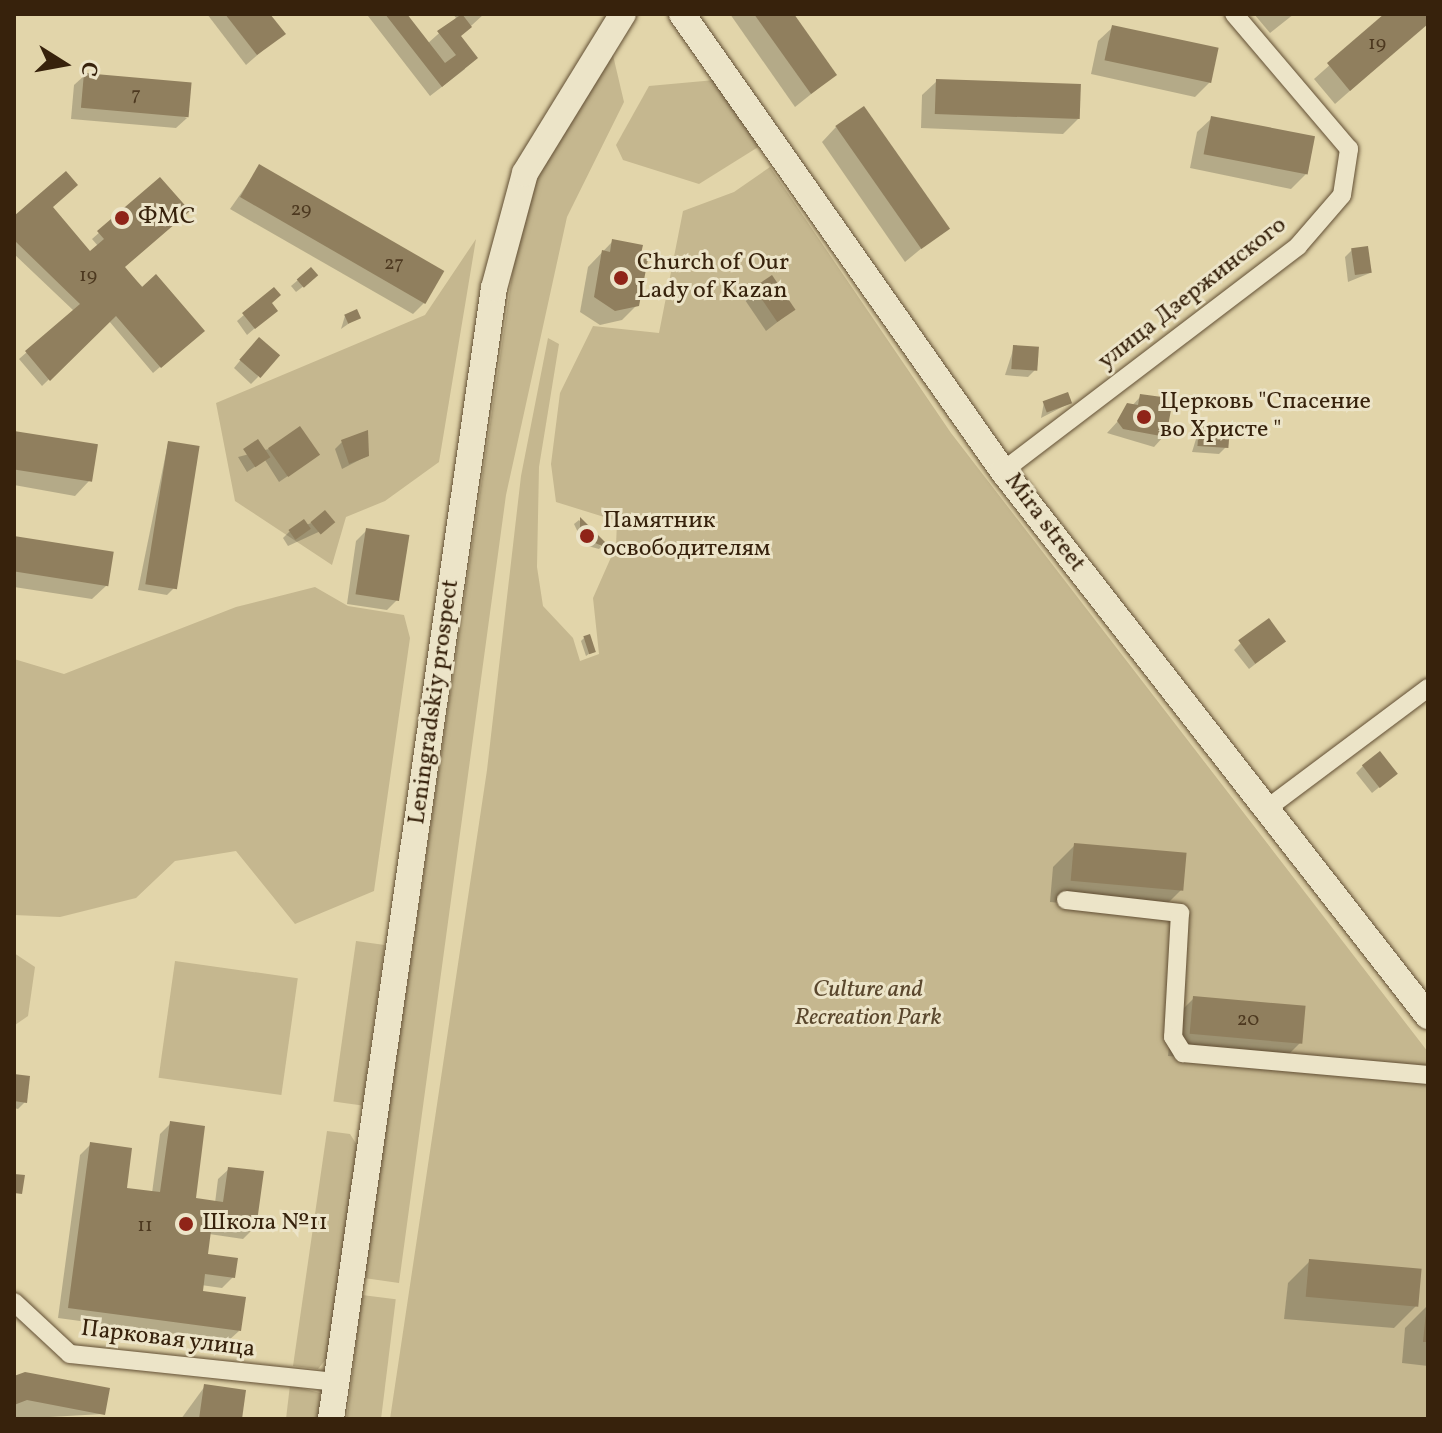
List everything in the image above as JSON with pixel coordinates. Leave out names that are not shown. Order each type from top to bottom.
[{"type":"street","name":"Leningradskiy prospect","points":[[331,1419],[499,260],[525,173],[623,14]]},
{"type":"street","name":"Mira street","points":[[682,14],[1003,471],[1428,1016]]},
{"type":"street","name":"улица Дзержинского","points":[[1003,471],[1298,246],[1342,195],[1349,149],[1234,14]]},
{"type":"street","points":[[1265,810],[1428,688]]},
{"type":"street","points":[[1066,900],[1180,913],[1173,1037],[1183,1053],[1428,1075]]},
{"type":"street","name":"Парковая улица","points":[[14,1302],[70,1354],[336,1382]]},
{"type":"green space","points":[[612,51],[624,102],[567,217],[506,495],[399,1283],[364,1278],[518,235],[533,182]]},
{"type":"green space","points":[[715,80],[763,144],[699,184],[623,160],[616,145],[649,86]]},
{"type":"green space","name":"Culture and Recreation Park","points":[[770,167],[951,433],[1428,1052],[1428,1419],[390,1419],[487,770],[521,476],[548,338],[559,344],[539,467],[537,567],[543,606],[573,638],[580,661],[599,654],[593,598],[616,546],[617,521],[556,502],[551,464],[560,393],[593,326],[659,333],[683,211],[734,192]]},
{"type":"green space","points":[[476,239],[439,462],[385,501],[346,517],[332,565],[235,501],[216,403],[425,315]]},
{"type":"green space","points":[[315,587],[348,606],[404,615],[410,638],[374,891],[295,924],[236,851],[175,861],[136,898],[60,917],[14,915],[14,659],[64,674],[236,607]]},
{"type":"green space","points":[[356,941],[385,945],[362,1105],[333,1101]]},
{"type":"green space","points":[[14,953],[35,967],[28,1016],[15,1025]]},
{"type":"green space","points":[[175,961],[298,978],[281,1095],[159,1078]]},
{"type":"green space","points":[[327,1131],[350,1134],[357,1145],[327,1358],[318,1369],[293,1366]]},
{"type":"green space","points":[[362,1295],[396,1299],[381,1419],[347,1419]]},
{"type":"green space","points":[[290,1385],[320,1393],[319,1419],[286,1419]]},
{"type":"building","points":[[225,14],[270,14],[286,34],[257,55]]},
{"type":"building","points":[[385,14],[407,14],[445,63],[456,55],[437,31],[462,14],[472,27],[461,36],[478,58],[442,87]]},
{"type":"building","points":[[754,14],[794,14],[837,75],[811,94]]},
{"type":"building","points":[[1384,14],[1428,14],[1428,24],[1350,91],[1327,63]]},
{"type":"building","points":[[1112,25],[1219,48],[1211,83],[1105,60]]},
{"type":"building","points":[[84,73],[192,82],[189,117],[81,108]]},
{"type":"building","points":[[936,79],[1081,84],[1080,119],[935,114]]},
{"type":"building","points":[[864,106],[950,229],[921,249],[835,126]]},
{"type":"building","points":[[1211,116],[1315,136],[1308,175],[1204,154]]},
{"type":"building","points":[[259,164],[444,271],[425,304],[240,197]]},
{"type":"building","points":[[66,171],[78,185],[53,207],[90,251],[104,239],[97,231],[160,177],[190,211],[125,267],[142,287],[156,274],[205,331],[161,368],[116,316],[50,381],[25,351],[80,304],[14,240],[14,216]]},
{"type":"building","name":"Church of Our Lady of Kazan","points":[[612,239],[643,245],[640,258],[648,259],[639,306],[615,311],[594,297],[602,250],[610,252]]},
{"type":"building","points":[[1368,246],[1372,273],[1355,275],[1351,248]]},
{"type":"building","points":[[311,267],[318,275],[304,288],[297,279]]},
{"type":"building","points":[[772,275],[795,310],[777,322],[754,287]]},
{"type":"building","points":[[274,287],[281,295],[272,303],[278,311],[255,329],[242,313]]},
{"type":"building","points":[[357,309],[361,318],[348,324],[344,315]]},
{"type":"building","points":[[259,337],[280,355],[260,378],[239,360]]},
{"type":"building","points":[[1013,345],[1039,347],[1037,371],[1011,369]]},
{"type":"building","points":[[1068,392],[1072,403],[1047,413],[1043,401]]},
{"type":"building","name":"Церковь \"Спасение во Христе \"","points":[[1140,394],[1162,397],[1160,409],[1171,410],[1166,437],[1123,429],[1117,421],[1127,403],[1138,405]]},
{"type":"building","points":[[1199,424],[1230,426],[1228,448],[1197,446]]},
{"type":"building","points":[[300,426],[320,455],[288,477],[268,448]]},
{"type":"building","points":[[368,430],[369,456],[349,464],[341,440]]},
{"type":"building","points":[[14,431],[98,444],[92,482],[14,469]]},
{"type":"building","points":[[258,439],[270,457],[255,467],[243,449]]},
{"type":"building","points":[[168,441],[200,446],[177,589],[145,584]]},
{"type":"building","points":[[325,510],[335,522],[321,534],[310,522]]},
{"type":"building","points":[[580,517],[606,543],[604,547],[580,536]]},
{"type":"building","points":[[304,519],[311,529],[295,540],[288,530]]},
{"type":"building","points":[[366,528],[409,535],[399,601],[356,594]]},
{"type":"building","points":[[14,536],[114,552],[108,586],[14,571]]},
{"type":"building","points":[[1269,618],[1286,641],[1255,664],[1238,640]]},
{"type":"building","points":[[590,634],[596,652],[589,654],[583,636]]},
{"type":"building","points":[[1380,751],[1398,774],[1380,788],[1362,765]]},
{"type":"building","points":[[1074,843],[1187,853],[1183,891],[1071,881]]},
{"type":"building","points":[[1193,996],[1306,1006],[1302,1044],[1190,1034]]},
{"type":"building","points":[[14,1074],[30,1076],[27,1103],[14,1101]]},
{"type":"building","points":[[170,1121],[205,1126],[196,1198],[223,1202],[228,1167],[264,1171],[256,1229],[212,1223],[208,1254],[238,1258],[235,1278],[205,1274],[203,1291],[246,1297],[241,1331],[68,1308],[90,1142],[132,1148],[127,1188],[160,1192]]},
{"type":"building","points":[[14,1174],[25,1175],[22,1194],[14,1193]]},
{"type":"building","points":[[1309,1259],[1422,1269],[1418,1307],[1306,1297]]},
{"type":"building","points":[[1426,1312],[1428,1342],[1423,1342]]},
{"type":"building","points":[[25,1372],[110,1388],[105,1415],[27,1400],[14,1405],[14,1376]]},
{"type":"building","points":[[204,1384],[246,1390],[242,1419],[199,1419]]},
{"type":"place","name":"ФМС","points":[[122,218]]},
{"type":"place","name":"Church of Our Lady of Kazan","points":[[621,278]]},
{"type":"place","name":"Церковь \"Спасение во Христе \"","points":[[1144,417]]},
{"type":"place","name":"Памятник освободителям","points":[[587,536]]},
{"type":"place","name":"Школа №11","points":[[186,1224]]}]
